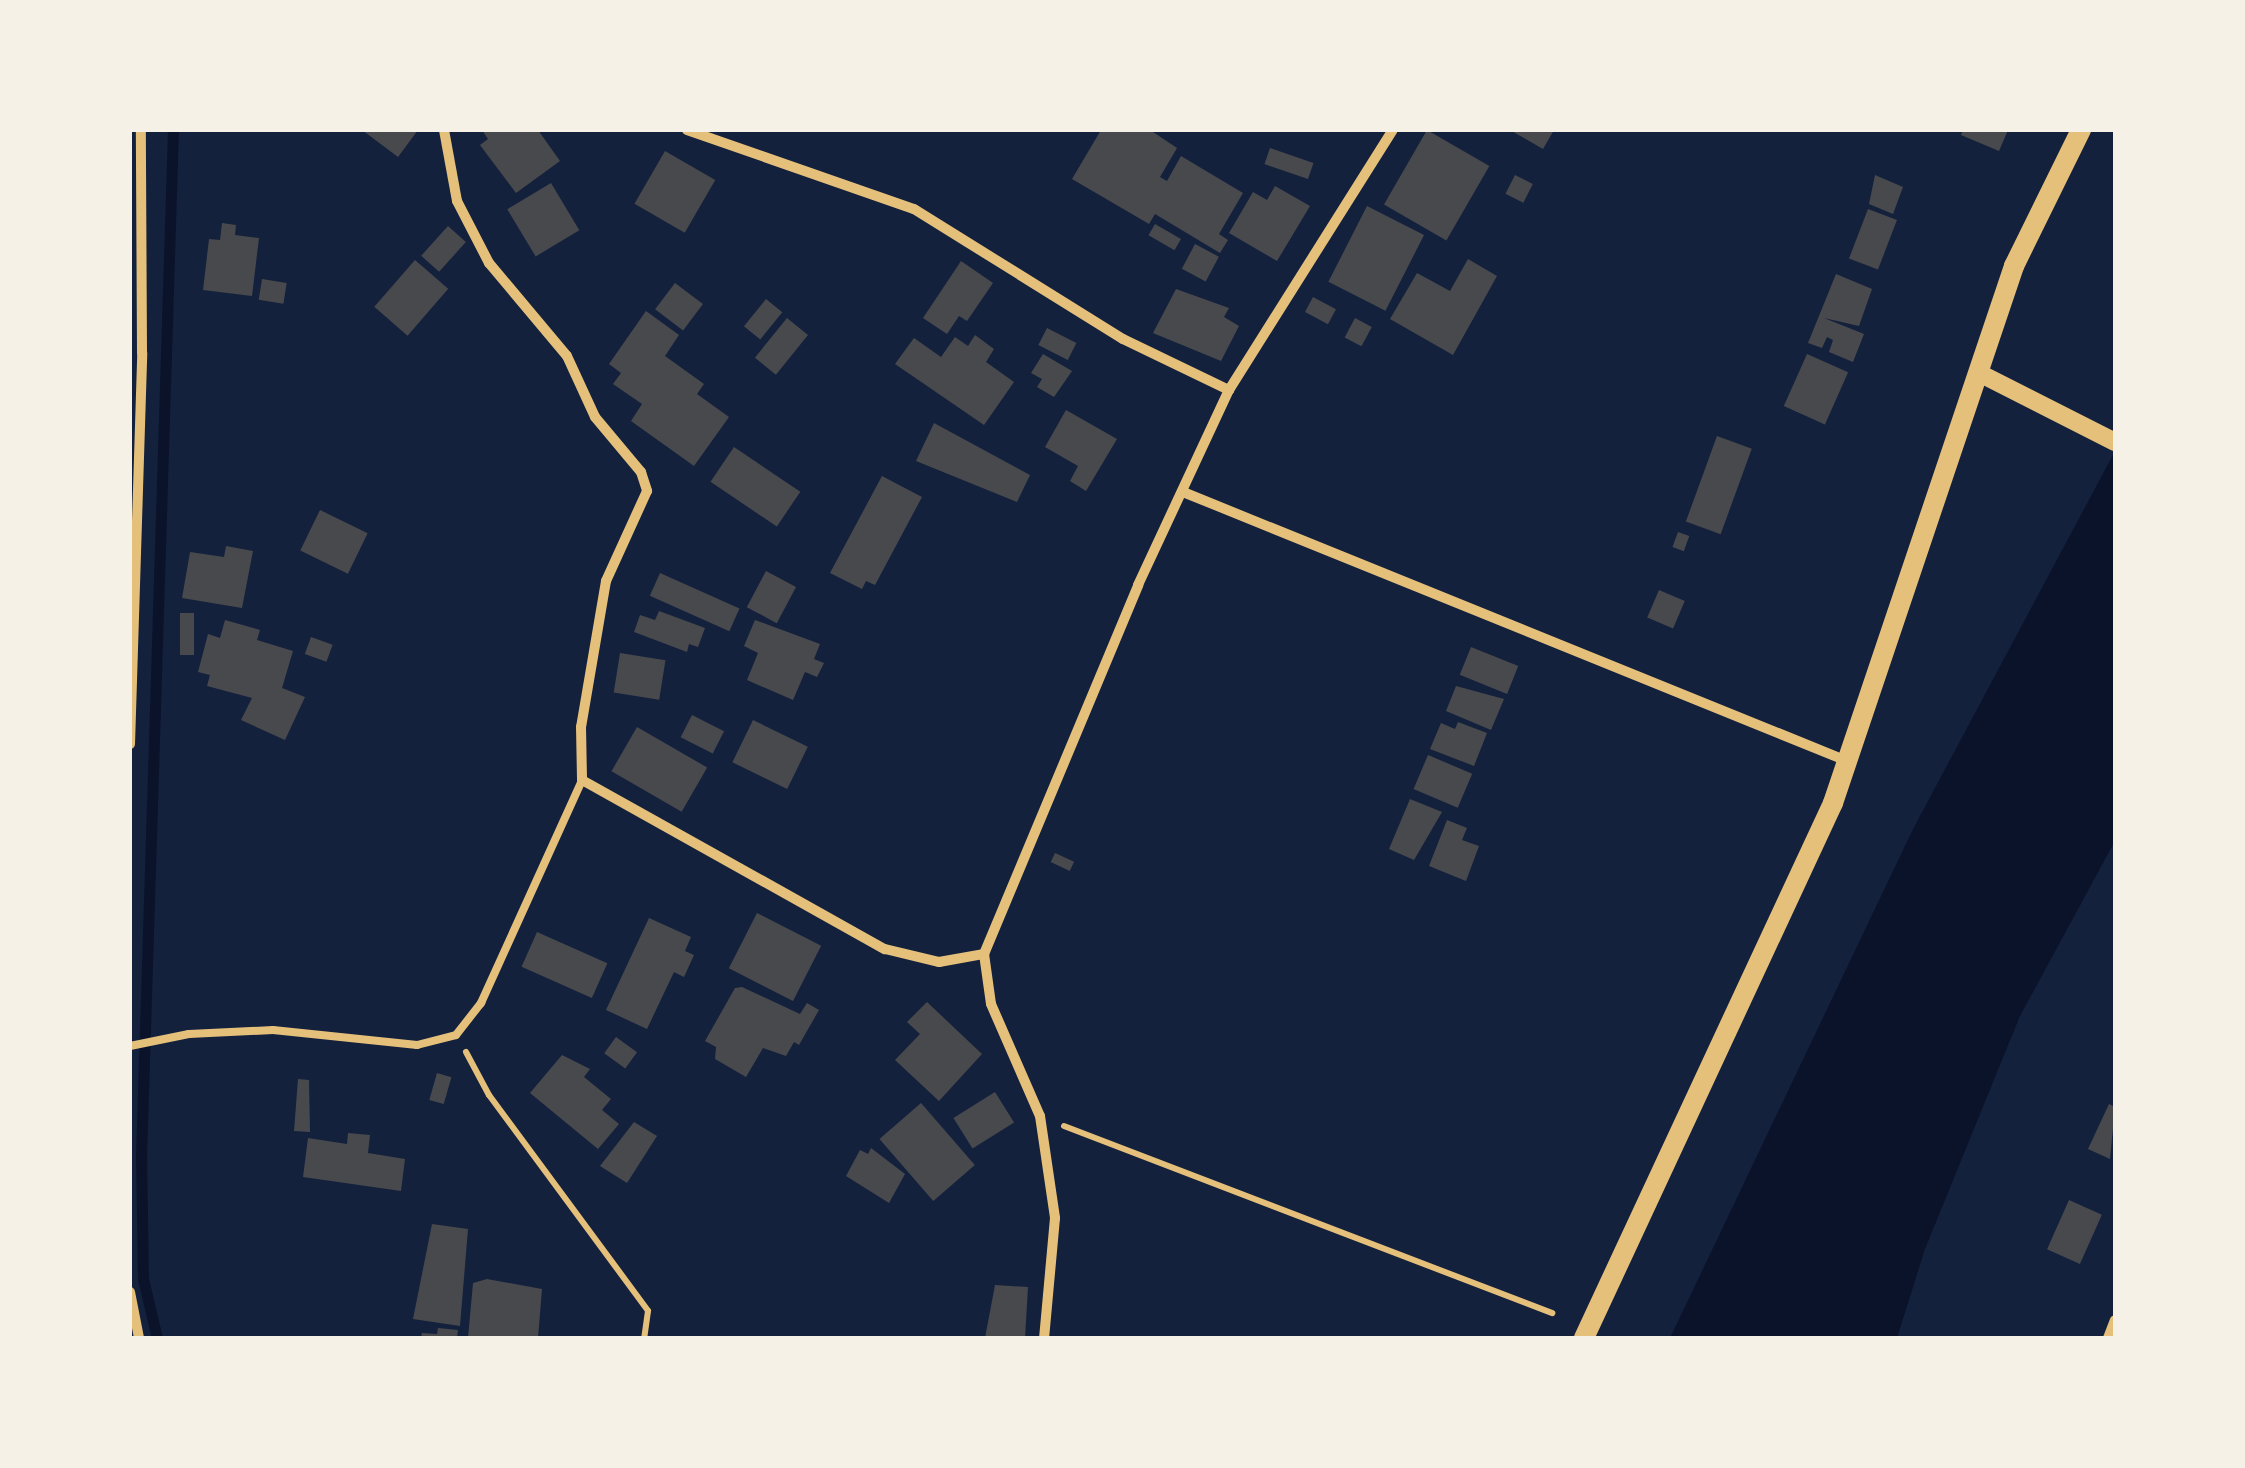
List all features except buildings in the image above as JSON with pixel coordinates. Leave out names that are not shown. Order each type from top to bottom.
[{"type":"main road","points":[[1584,1338],[1847,762],[1981,374],[2014,266],[2081,130]]},
{"type":"street","points":[[130,744],[142,353],[140,130]]},
{"type":"street","points":[[444,130],[457,200],[488,263],[567,356],[595,418],[641,472],[647,491],[606,581],[582,727],[582,780],[884,949],[940,962],[984,954]]},
{"type":"street","points":[[687,130],[914,209],[1122,340],[1229,390]]},
{"type":"street","points":[[1044,1338],[1055,1218],[1040,1116],[991,1004],[984,954],[1229,390],[1393,130]]},
{"type":"street","points":[[1981,374],[2115,442]]},
{"type":"street","points":[[1183,492],[1847,762]]},
{"type":"street","points":[[130,1292],[139,1338]]},
{"type":"street","points":[[2108,1338],[2115,1320]]},
{"type":"lane","points":[[130,1046],[189,1034],[273,1030],[417,1044],[456,1035],[480,1003],[582,780]]},
{"type":"path","points":[[456,1035],[489,1094],[648,1311],[644,1338]]},
{"type":"path","points":[[1040,1116],[1552,1313]]},
{"type":"water","points":[[2115,451],[2115,841],[2020,1016],[1925,1249],[1897,1338],[1670,1338],[1913,829]]},
{"type":"waterway","points":[[157,1338],[143,1279],[141,1158],[173,130]]}]
